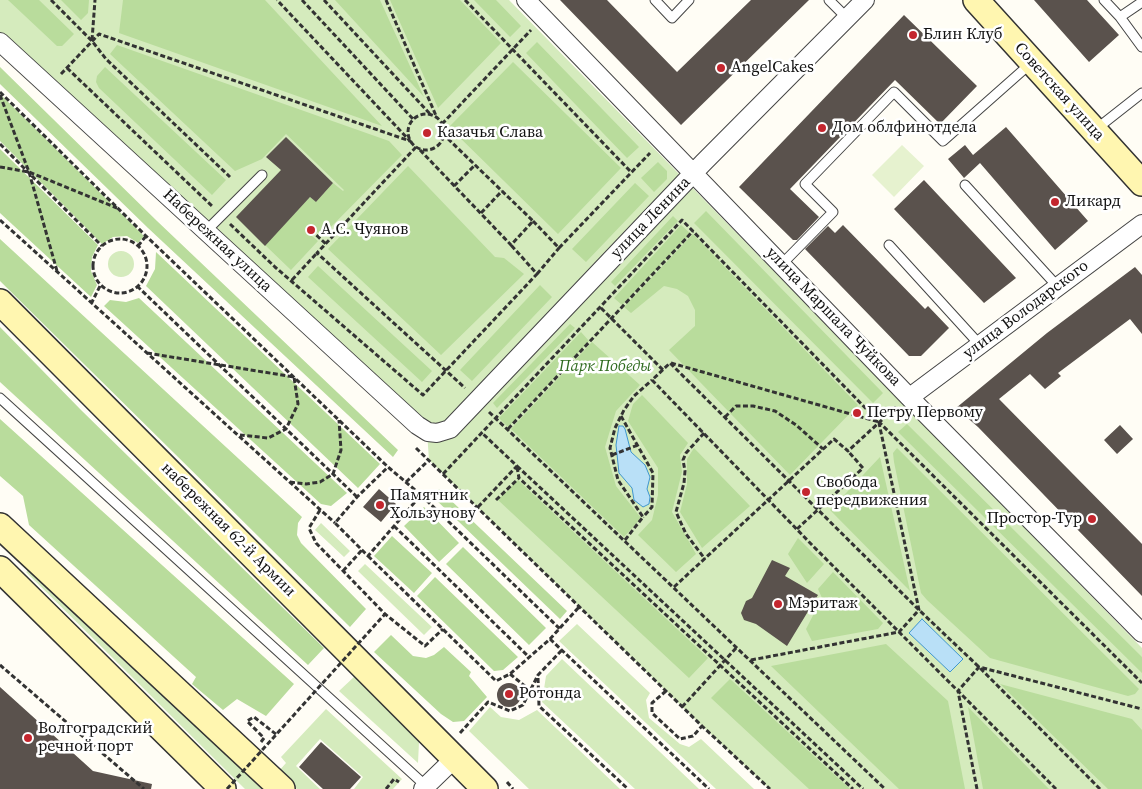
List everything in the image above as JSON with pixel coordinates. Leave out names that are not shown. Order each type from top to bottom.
[{"type":"main road","name":"Советская улица","points":[[976,0],[1142,183]]},
{"type":"main road","name":"набережная 62-й Армии","points":[[0,302],[485,789]]},
{"type":"main road","points":[[0,526],[282,789]]},
{"type":"main road","points":[[0,569],[223,789]]},
{"type":"street","name":"улица Маршала Чуйкова","points":[[526,0],[782,264],[905,400],[1142,633]]},
{"type":"street","name":"улица Ленина","points":[[437,433],[450,429],[694,173],[865,0]]},
{"type":"street","name":"Набережная улица","points":[[0,42],[7,53],[206,231],[417,424],[428,432],[437,433]]},
{"type":"street","name":"улица Володарского","points":[[905,400],[1142,224]]},
{"type":"street","points":[[425,787],[455,758]]},
{"type":"lane","points":[[655,0],[672,18],[689,0]]},
{"type":"lane","points":[[829,0],[847,18]]},
{"type":"lane","points":[[1104,0],[1120,17],[1142,47]]},
{"type":"lane","points":[[1120,17],[1142,2]]},
{"type":"lane","points":[[782,264],[833,212],[805,184],[894,92],[943,140],[1032,62]]},
{"type":"lane","points":[[1094,130],[1142,93]]},
{"type":"lane","points":[[206,231],[262,175]]},
{"type":"lane","points":[[965,185],[1058,287]]},
{"type":"lane","points":[[889,245],[980,345]]},
{"type":"lane","points":[[0,398],[425,787]]},
{"type":"path","points":[[51,0],[92,41],[106,58],[230,177]]},
{"type":"path","points":[[92,41],[96,0]]},
{"type":"path","points":[[277,0],[537,274]]},
{"type":"path","points":[[302,0],[413,119]]},
{"type":"path","points":[[324,0],[431,115]]},
{"type":"path","points":[[292,280],[418,148],[434,148],[440,144],[443,134],[442,124],[437,118],[386,0]]},
{"type":"path","points":[[466,0],[631,172]]},
{"type":"path","points":[[442,124],[535,26]]},
{"type":"path","points":[[410,141],[99,34],[67,68],[222,216],[423,395],[537,274],[559,248],[654,150]]},
{"type":"path","points":[[0,94],[29,172],[58,273]]},
{"type":"path","points":[[0,94],[146,236],[560,629]]},
{"type":"path","points":[[410,141],[408,127],[413,119],[424,114],[437,118]]},
{"type":"path","points":[[443,134],[559,248]]},
{"type":"path","points":[[0,144],[102,246]]},
{"type":"path","points":[[454,186],[475,165]]},
{"type":"path","points":[[0,167],[29,172],[119,209]]},
{"type":"path","points":[[481,213],[502,191]]},
{"type":"path","points":[[0,220],[91,304],[240,435],[335,523],[496,681],[510,674],[550,639],[579,607]]},
{"type":"path","points":[[443,474],[682,220],[879,422],[1142,683]]},
{"type":"path","points":[[511,245],[533,221]]},
{"type":"path","points":[[311,230],[326,244]]},
{"type":"path","points":[[508,429],[693,231]]},
{"type":"path","points":[[138,246],[146,236]]},
{"type":"path","points":[[124,239],[138,246],[144,253],[146,271],[137,286],[122,292],[107,289],[101,284],[93,269],[97,252],[102,246],[109,241],[124,239]]},
{"type":"path","points":[[317,253],[446,370]]},
{"type":"path","points":[[91,304],[101,284]]},
{"type":"path","points":[[137,286],[356,497]]},
{"type":"path","points":[[601,308],[664,370]]},
{"type":"path","points":[[147,353],[294,376]]},
{"type":"path","points":[[670,363],[879,422]]},
{"type":"path","points":[[643,517],[618,480],[610,448],[621,416],[634,396],[670,363]]},
{"type":"path","points":[[670,363],[790,480],[918,610],[979,666],[1100,789]]},
{"type":"path","points":[[240,435],[268,438],[286,429],[298,404],[294,376]]},
{"type":"path","points":[[652,380],[797,529],[1056,789]]},
{"type":"path","points":[[848,451],[905,400]]},
{"type":"path","points":[[725,417],[736,406],[754,406],[775,411],[796,424],[823,449]]},
{"type":"path","points":[[621,416],[653,473],[652,507],[624,540]]},
{"type":"path","points":[[496,418],[885,789]]},
{"type":"path","points":[[288,481],[306,484],[320,482],[332,474],[338,463],[341,450],[339,420]]},
{"type":"path","points":[[879,422],[918,610]]},
{"type":"path","points":[[482,433],[863,789]]},
{"type":"path","points":[[704,433],[686,453],[683,460],[685,471],[684,483],[676,512],[686,534],[705,559]]},
{"type":"path","points":[[674,587],[834,439],[848,451],[862,468],[797,529]]},
{"type":"path","points":[[612,455],[638,445]]},
{"type":"path","points":[[406,482],[429,460]]},
{"type":"path","points":[[517,466],[518,478],[852,789]]},
{"type":"path","points":[[478,507],[517,466]]},
{"type":"path","points":[[335,523],[356,497],[388,467]]},
{"type":"path","points":[[496,500],[518,478]]},
{"type":"path","points":[[368,556],[421,495]]},
{"type":"path","points":[[320,510],[309,528],[316,543],[385,614],[425,646],[443,629]]},
{"type":"path","points":[[394,526],[529,657]]},
{"type":"path","points":[[343,571],[362,550]]},
{"type":"path","points":[[751,660],[899,632],[918,610]]},
{"type":"path","points":[[227,789],[385,614]]},
{"type":"path","points":[[550,639],[709,789]]},
{"type":"path","points":[[682,707],[737,647]]},
{"type":"path","points":[[488,702],[499,708],[516,710],[523,705],[538,675],[562,650]]},
{"type":"path","points":[[0,665],[144,789]]},
{"type":"path","points":[[958,691],[979,666]]},
{"type":"path","points":[[979,666],[1142,709]]},
{"type":"path","points":[[510,674],[531,691]]},
{"type":"path","points":[[538,675],[539,706],[628,789]]},
{"type":"path","points":[[666,691],[652,703],[652,713],[680,739],[693,736],[702,726]]},
{"type":"path","points":[[958,691],[977,789]]},
{"type":"path","points":[[264,738],[247,721],[254,717],[277,734]]},
{"type":"green space","name":"Парк Победы","points":[[0,0],[509,0],[1142,648],[1142,789],[770,789],[702,726],[429,460],[427,432],[0,42]]},
{"type":"green space","points":[[8,0],[39,0],[74,34],[62,46],[57,46]]},
{"type":"green space","points":[[61,0],[89,0],[88,13],[81,20]]},
{"type":"green space","points":[[123,0],[265,0],[382,126],[119,33]]},
{"type":"green space","points":[[335,0],[380,0],[424,97]]},
{"type":"green space","points":[[390,0],[460,0],[501,43],[438,108]]},
{"type":"green space","points":[[474,0],[496,0],[521,26],[510,37]]},
{"type":"green space","points":[[537,42],[639,147],[627,158],[526,53]]},
{"type":"green space","points":[[117,45],[389,141],[402,155],[322,236],[312,227],[307,232],[318,241],[291,270],[265,245],[310,197],[316,202],[333,183],[344,190],[286,134],[262,159],[235,171],[110,54]]},
{"type":"green space","points":[[513,62],[621,168],[558,234],[449,127]]},
{"type":"green space","points":[[0,67],[157,221],[398,450],[393,457],[148,228],[0,84]]},
{"type":"green space","points":[[105,67],[226,180],[212,195],[99,88],[96,82],[97,76]]},
{"type":"green space","points":[[0,94],[144,236],[138,243],[127,236],[113,237],[102,244],[0,141]]},
{"type":"green space","points":[[902,145],[924,166],[894,197],[872,175]]},
{"type":"green space","points":[[0,149],[98,245],[92,257],[91,271],[97,285],[91,297],[0,213]]},
{"type":"green space","points":[[658,162],[667,171],[667,179],[654,192],[641,178]]},
{"type":"green space","points":[[408,166],[495,257],[504,258],[524,274],[441,355],[328,249]]},
{"type":"green space","points":[[635,183],[649,196],[586,262],[572,249]]},
{"type":"green space","points":[[706,211],[883,393],[873,403],[694,223]]},
{"type":"green space","points":[[673,216],[678,221],[615,286],[611,282]]},
{"type":"green space","points":[[681,225],[691,234],[622,305],[614,298]]},
{"type":"green space","points":[[693,234],[858,405],[790,475],[669,350],[695,326],[695,310],[688,296],[677,289],[664,286],[631,313],[624,307]]},
{"type":"green space","points":[[0,239],[302,517],[298,523],[297,535],[301,543],[366,609],[350,627],[0,281]]},
{"type":"green space","points":[[121,251],[130,255],[134,264],[130,273],[121,277],[112,273],[108,264],[112,255]]},
{"type":"green space","points":[[156,252],[380,464],[358,488],[146,286],[155,269]]},
{"type":"green space","points":[[318,266],[432,371],[422,382],[308,277]]},
{"type":"green space","points":[[540,285],[552,297],[472,381],[460,370]]},
{"type":"green space","points":[[139,298],[347,493],[331,506],[321,504],[104,306],[110,300],[126,302]]},
{"type":"green space","points":[[570,324],[575,328],[497,408],[493,403]]},
{"type":"green space","points":[[0,327],[81,410],[324,648],[308,665],[0,382]]},
{"type":"green space","points":[[581,332],[589,341],[508,427],[499,418]]},
{"type":"green space","points":[[592,342],[640,385],[616,411],[605,447],[616,486],[641,518],[624,537],[511,429]]},
{"type":"green space","points":[[642,395],[688,443],[680,455],[682,472],[672,512],[696,554],[676,572],[638,535],[652,520],[658,495],[658,468],[628,421],[633,404]]},
{"type":"green space","points":[[0,419],[294,684],[266,716],[237,699],[223,710],[192,684],[196,677],[29,525],[23,496],[0,476]]},
{"type":"green space","points":[[907,424],[1142,657],[1142,673],[898,432]]},
{"type":"green space","points":[[694,448],[750,506],[702,548],[680,512],[687,484],[687,459]]},
{"type":"green space","points":[[897,448],[1139,689],[1135,694],[1128,696],[990,658],[927,600],[921,593],[894,462],[893,453]]},
{"type":"green space","points":[[880,457],[910,591],[830,510]]},
{"type":"green space","points":[[518,480],[708,658],[689,678],[498,500]]},
{"type":"green space","points":[[439,489],[567,611],[560,619],[433,497]]},
{"type":"green space","points":[[424,507],[459,543],[439,562],[404,526]]},
{"type":"green space","points":[[321,523],[350,551],[344,557],[315,530]]},
{"type":"green space","points":[[392,536],[432,573],[414,593],[374,556]]},
{"type":"green space","points":[[798,538],[824,564],[807,583],[788,554]]},
{"type":"green space","points":[[463,547],[546,628],[529,645],[446,564]]},
{"type":"green space","points":[[365,564],[432,627],[424,635],[358,571]]},
{"type":"green space","points":[[30,569],[267,789],[245,789],[26,572]]},
{"type":"green space","points":[[833,572],[883,623],[878,629],[812,641],[806,629],[822,598],[818,589]]},
{"type":"green space","points":[[435,577],[518,657],[503,670],[494,671],[417,596]]},
{"type":"green space","points":[[577,624],[650,693],[646,700],[649,718],[680,744],[689,747],[701,739],[754,789],[716,789],[559,641]]},
{"type":"green space","points":[[391,635],[413,656],[426,658],[434,655],[444,647],[471,672],[469,676],[487,697],[464,721],[453,722],[441,714],[374,652]]},
{"type":"green space","points":[[886,644],[948,701],[965,789],[899,789],[771,666]]},
{"type":"green space","points":[[562,659],[699,789],[635,789],[542,702],[546,676]]},
{"type":"green space","points":[[355,676],[415,734],[419,742],[418,763],[339,691]]},
{"type":"green space","points":[[730,679],[850,789],[809,789],[711,698]]},
{"type":"green space","points":[[1000,684],[1132,719],[1142,730],[1142,789],[1108,789]]},
{"type":"green space","points":[[490,707],[501,717],[519,720],[537,710],[620,789],[529,789],[469,731]]},
{"type":"green space","points":[[968,707],[1049,789],[983,789]]},
{"type":"green space","points":[[326,709],[402,779],[393,789],[354,789],[363,777],[320,739],[296,766],[320,789],[297,789],[278,772],[286,763],[281,757]]},
{"type":"water","points":[[619,426],[623,426],[625,429],[631,452],[645,465],[650,477],[647,489],[650,497],[649,504],[643,507],[634,500],[632,488],[619,473],[616,445]]},
{"type":"water","points":[[922,619],[963,659],[950,672],[909,633]]},
{"type":"building","points":[[560,0],[607,0],[677,72],[751,0],[809,0],[681,125]]},
{"type":"building","points":[[1034,0],[1087,0],[1119,35],[1089,62]]},
{"type":"building","name":"Дом облфинотдела","points":[[904,15],[977,86],[940,124],[895,80],[790,189],[819,217],[797,240],[793,240],[739,187]]},
{"type":"building","points":[[1006,127],[1088,221],[1055,250],[980,163],[964,178],[948,159],[965,145],[973,155]]},
{"type":"building","points":[[286,137],[333,183],[316,202],[310,197],[265,246],[236,217],[281,170],[266,157]]},
{"type":"building","points":[[924,180],[1016,278],[984,303],[894,209]]},
{"type":"building","points":[[843,225],[925,309],[928,306],[949,328],[921,356],[909,356],[805,249],[828,226],[835,233]]},
{"type":"building","points":[[1135,267],[1142,275],[1142,334],[1130,319],[1058,373],[1061,376],[1045,389],[1030,374],[999,399],[1142,544],[1142,596],[978,427],[956,408],[1047,333]]},
{"type":"building","points":[[1120,425],[1133,439],[1117,454],[1104,440]]},
{"type":"building","name":"Памятник Хользунову","points":[[379,489],[396,504],[381,522],[363,507]]},
{"type":"building","name":"Мэритаж","points":[[772,560],[790,568],[785,576],[818,595],[787,646],[756,624],[744,620],[741,613],[746,601],[752,598]]},
{"type":"building","name":"Ротонда","points":[[509,683],[514,684],[520,690],[520,700],[514,706],[509,707],[504,706],[498,700],[497,695],[498,690],[504,684]]},
{"type":"building","name":"Волгоградский речной порт","points":[[0,687],[93,771],[152,784],[151,789],[0,789]]},
{"type":"building","points":[[321,742],[361,777],[350,789],[323,789],[299,767]]},
{"type":"place","name":"Блин Клуб","points":[[913,35]]},
{"type":"place","name":"AngelCakes","points":[[721,68]]},
{"type":"place","name":"Дом облфинотдела","points":[[822,128]]},
{"type":"place","name":"Казачья Слава","points":[[427,133]]},
{"type":"place","name":"Ликард","points":[[1055,202]]},
{"type":"place","name":"А.С. Чуянов","points":[[311,230]]},
{"type":"place","name":"Петру Первому","points":[[857,413]]},
{"type":"place","name":"Свобода передвижения","points":[[806,492]]},
{"type":"place","name":"Памятник Хользунову","points":[[380,505]]},
{"type":"place","name":"Простор-Тур","points":[[1092,519]]},
{"type":"place","name":"Мэритаж","points":[[778,604]]},
{"type":"place","name":"Ротонда","points":[[509,694]]},
{"type":"place","name":"Волгоградский речной порт","points":[[28,738]]}]
